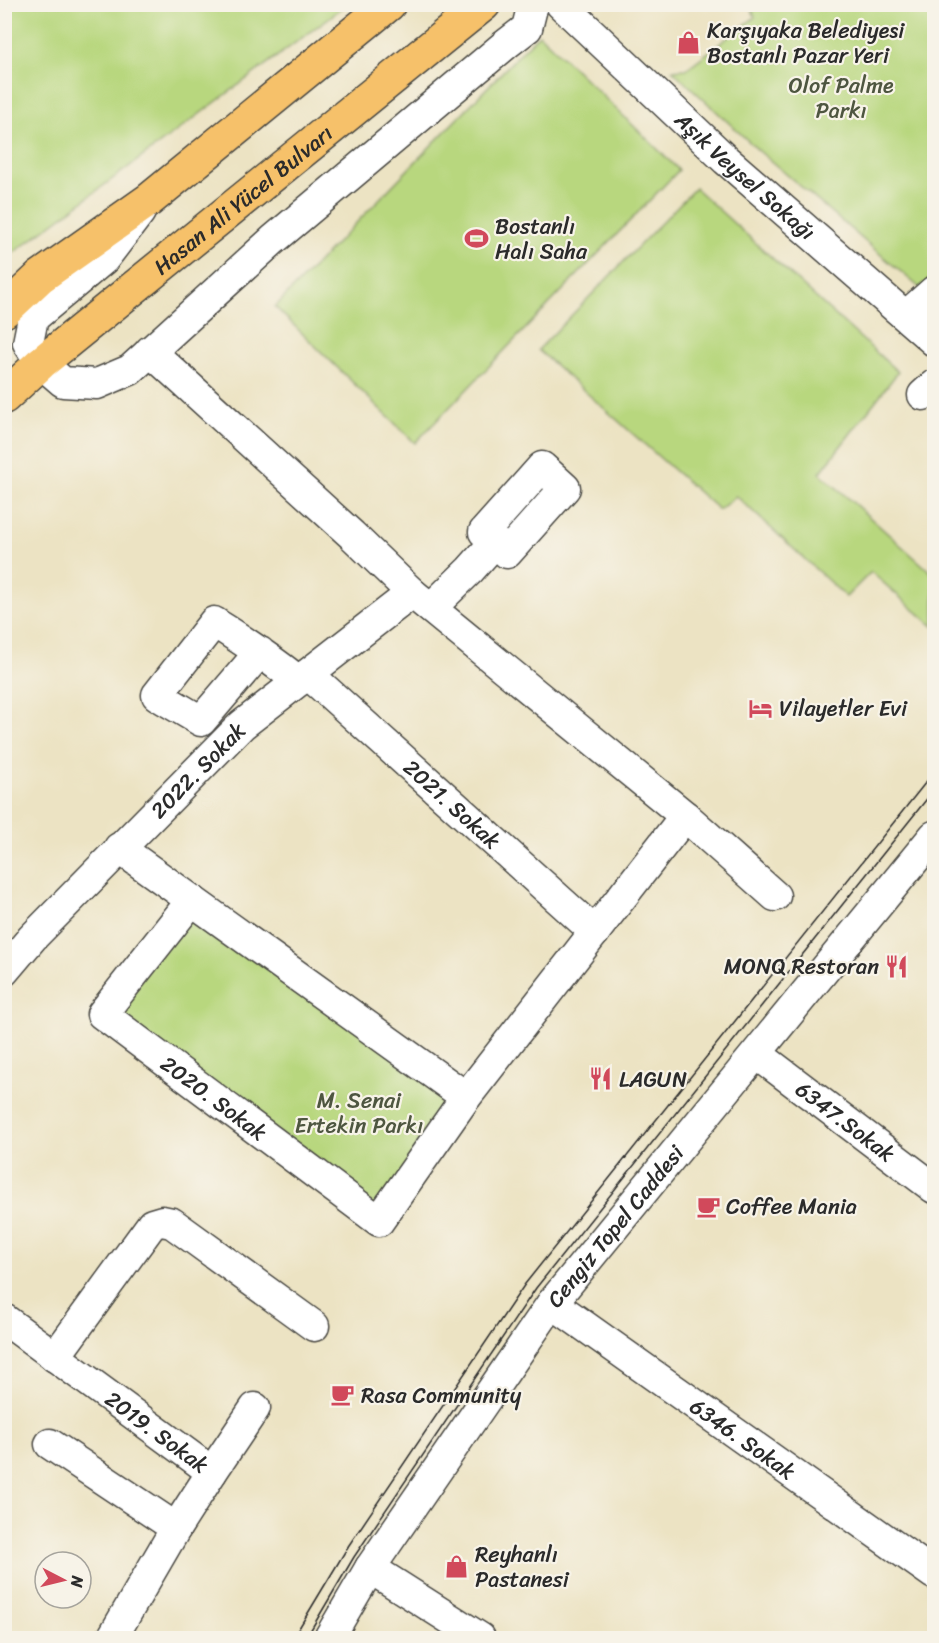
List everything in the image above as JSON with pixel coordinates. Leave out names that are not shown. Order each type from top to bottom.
[{"type":"main road","points":[[4,312],[40,277],[149,200],[389,4]]},
{"type":"main road","name":"Hasan Ali Yücel Bulvarı","points":[[4,397],[41,363],[484,4]]},
{"type":"street","points":[[149,200],[104,259],[33,318],[28,343],[41,363],[63,382],[97,384],[130,370],[273,240],[527,28],[533,4]]},
{"type":"street","name":"Aşık Veysel Sokağı","points":[[561,4],[726,160],[934,341]]},
{"type":"street","points":[[906,316],[934,291]]},
{"type":"street","points":[[150,351],[421,600],[685,816],[775,896]]},
{"type":"street","name":"2022. Sokak","points":[[4,971],[32,938],[119,848],[242,725],[303,677],[470,570],[495,542]]},
{"type":"street","name":"2021. Sokak","points":[[260,652],[303,677],[595,932]]},
{"type":"street","name":"2020. Sokak","points":[[192,900],[102,1014],[379,1221],[466,1097],[685,816]]},
{"type":"street","name":"Cengiz Topel Caddesi","points":[[329,1638],[370,1568],[552,1303],[934,836]]},
{"type":"street","points":[[119,848],[466,1097]]},
{"type":"street","name":"6347.Sokak","points":[[757,1054],[934,1188]]},
{"type":"street","points":[[55,1357],[152,1224],[162,1221],[172,1222],[314,1326]]},
{"type":"street","name":"6346. Sokak","points":[[552,1303],[934,1574]]},
{"type":"street","name":"2019. Sokak","points":[[4,1319],[212,1472],[176,1528],[112,1638]]},
{"type":"street","points":[[212,1472],[255,1408]]},
{"type":"street","points":[[50,1444],[176,1528]]},
{"type":"street","points":[[370,1568],[480,1638]]},
{"type":"green space","points":[[5,4],[346,5],[5,259]]},
{"type":"green space","name":"Olof Palme Parkı","points":[[912,4],[934,6],[934,300],[759,151],[672,70],[686,69],[755,17],[750,5]]},
{"type":"green space","name":"Bostanlı Halı Saha","points":[[539,34],[679,170],[415,443],[275,307]]},
{"type":"green space","points":[[695,188],[898,372],[820,473],[934,575],[934,627],[871,572],[846,597],[736,496],[719,510],[538,350]]},
{"type":"green space","name":"M. Senai Ertekin Parkı","points":[[192,900],[466,1097],[379,1221],[102,1014]]},
{"type":"tram line","points":[[293,1638],[349,1545],[525,1284],[934,772]]},
{"type":"tram line","points":[[306,1638],[354,1557],[536,1288],[934,790]]},
{"type":"place","name":"Karşıyaka Belediyesi Bostanlı Pazar Yeri","points":[[689,43]]},
{"type":"place","name":"Bostanlı Halı Saha","points":[[477,239]]},
{"type":"place","name":"Vilayetler Evi","points":[[761,708]]},
{"type":"place","name":"MONQ Restoran","points":[[897,966]]},
{"type":"place","name":"LAGUN","points":[[601,1079]]},
{"type":"place","name":"Coffee Mania","points":[[708,1206]]},
{"type":"place","name":"Rasa Community","points":[[343,1395]]},
{"type":"place","name":"Reyhanlı Pastanesi","points":[[457,1567]]}]
